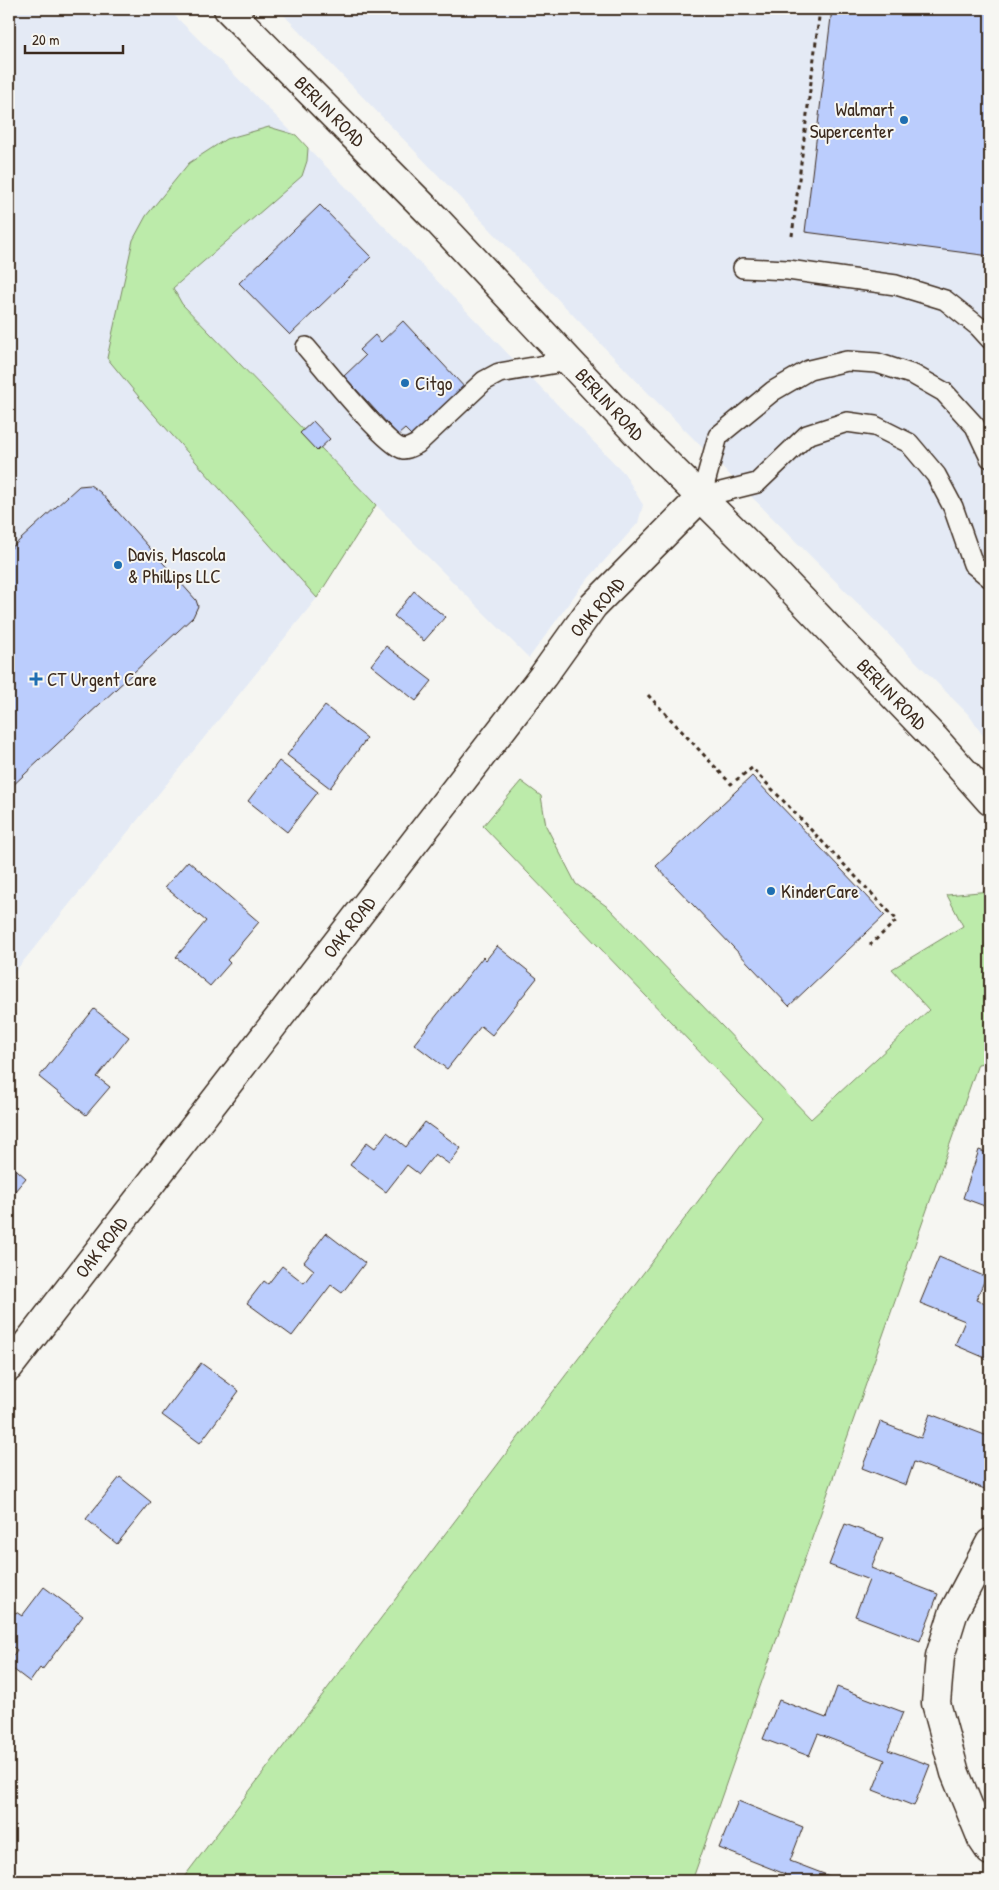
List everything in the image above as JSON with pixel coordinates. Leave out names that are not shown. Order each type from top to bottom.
[{"type":"street","name":"BERLIN ROAD","points":[[228,9],[449,233],[644,441],[752,548],[936,740],[990,801]]},
{"type":"street","name":"OAK ROAD","points":[[9,1367],[543,676],[593,606],[701,497]]},
{"type":"street","points":[[990,1543],[954,1611],[940,1656],[936,1703],[954,1773],[982,1839],[990,1851]]},
{"type":"lane","points":[[743,268],[788,270],[896,285],[945,300],[979,327],[990,339]]},
{"type":"lane","points":[[306,347],[380,430],[395,445],[403,449],[418,444],[484,381],[499,373],[569,361]]},
{"type":"lane","points":[[990,458],[975,426],[944,392],[914,375],[877,363],[847,361],[809,370],[773,391],[718,436],[701,497],[758,483],[807,435],[847,422],[875,426],[909,443],[936,475],[953,507],[973,564],[990,578]]},
{"type":"path","points":[[792,236],[820,9]]},
{"type":"path","points":[[648,695],[731,784],[752,768],[897,920],[870,945]]},
{"type":"shaded area","points":[[9,9],[168,9],[308,148],[624,473],[643,505],[638,523],[580,588],[529,658],[376,505],[183,305],[218,487],[317,598],[9,979]]},
{"type":"shaded area","points":[[278,9],[990,9],[990,746],[969,715],[652,397]]},
{"type":"green space","points":[[269,127],[296,135],[308,148],[307,161],[302,176],[173,288],[182,304],[376,505],[317,598],[148,408],[107,358],[133,240],[146,216],[189,163],[226,139]]},
{"type":"green space","points":[[521,781],[541,796],[546,826],[576,884],[609,908],[811,1119],[929,1010],[892,969],[963,926],[947,895],[990,891],[990,1062],[978,1064],[692,1881],[181,1881],[762,1117],[483,826]]},
{"type":"building","name":"Walmart Supercenter","points":[[832,9],[990,9],[990,256],[805,232]]},
{"type":"building","points":[[320,205],[371,257],[290,335],[239,283]]},
{"type":"building","name":"Citgo","points":[[403,321],[467,390],[414,438],[405,429],[398,435],[344,376],[365,356],[359,350],[375,335],[381,342]]},
{"type":"building","points":[[313,421],[330,439],[317,451],[300,433]]},
{"type":"building","points":[[90,485],[100,492],[196,600],[198,606],[193,617],[9,789],[9,550],[79,486]]},
{"type":"building","points":[[414,591],[445,617],[424,641],[394,616]]},
{"type":"building","points":[[386,646],[432,681],[416,701],[371,665]]},
{"type":"building","points":[[325,706],[367,738],[330,788],[287,755]]},
{"type":"building","points":[[279,761],[318,792],[287,832],[248,801]]},
{"type":"building","name":"KinderCare","points":[[752,776],[885,915],[789,1006],[656,866]]},
{"type":"building","points":[[188,861],[259,922],[227,960],[230,963],[210,986],[176,957],[206,921],[165,887]]},
{"type":"building","points":[[497,946],[537,978],[492,1035],[481,1026],[447,1069],[414,1044],[483,957],[486,960]]},
{"type":"building","points":[[94,1009],[129,1037],[97,1077],[110,1087],[86,1115],[39,1077]]},
{"type":"building","points":[[425,1122],[461,1148],[449,1164],[435,1154],[419,1174],[407,1165],[386,1192],[350,1165],[367,1142],[375,1148],[387,1132],[406,1147]]},
{"type":"building","points":[[979,1150],[990,1154],[990,1208],[963,1198]]},
{"type":"building","points":[[9,1163],[26,1178],[9,1198]]},
{"type":"building","points":[[326,1233],[365,1263],[342,1293],[331,1285],[292,1336],[247,1303],[264,1281],[268,1284],[282,1266],[304,1283],[314,1270],[304,1262]]},
{"type":"building","points":[[939,1257],[986,1277],[976,1300],[990,1306],[990,1360],[955,1345],[965,1321],[920,1303]]},
{"type":"building","points":[[201,1363],[239,1391],[200,1443],[162,1415]]},
{"type":"building","points":[[930,1414],[990,1437],[990,1491],[914,1462],[906,1485],[862,1468],[880,1422],[921,1438]]},
{"type":"building","points":[[120,1477],[151,1502],[117,1544],[86,1519]]},
{"type":"building","points":[[845,1524],[883,1538],[871,1568],[938,1594],[920,1641],[855,1616],[869,1580],[829,1565]]},
{"type":"building","points":[[44,1587],[83,1616],[42,1670],[40,1668],[30,1682],[9,1666],[9,1661],[17,1650],[9,1644],[9,1621],[16,1612],[22,1616]]},
{"type":"building","points":[[837,1687],[903,1712],[888,1750],[930,1765],[914,1806],[873,1790],[885,1760],[818,1734],[809,1756],[763,1739],[779,1700],[826,1718]]},
{"type":"building","points":[[738,1801],[803,1827],[790,1861],[832,1877],[831,1881],[782,1881],[785,1874],[719,1848]]},
{"type":"place","name":"Walmart Supercenter","points":[[904,120]]},
{"type":"place","name":"Citgo","points":[[405,383]]},
{"type":"place","name":"Davis, Mascola & Phillips LLC","points":[[118,565]]},
{"type":"place","name":"CT Urgent Care","points":[[36,679]]},
{"type":"place","name":"KinderCare","points":[[771,891]]}]
